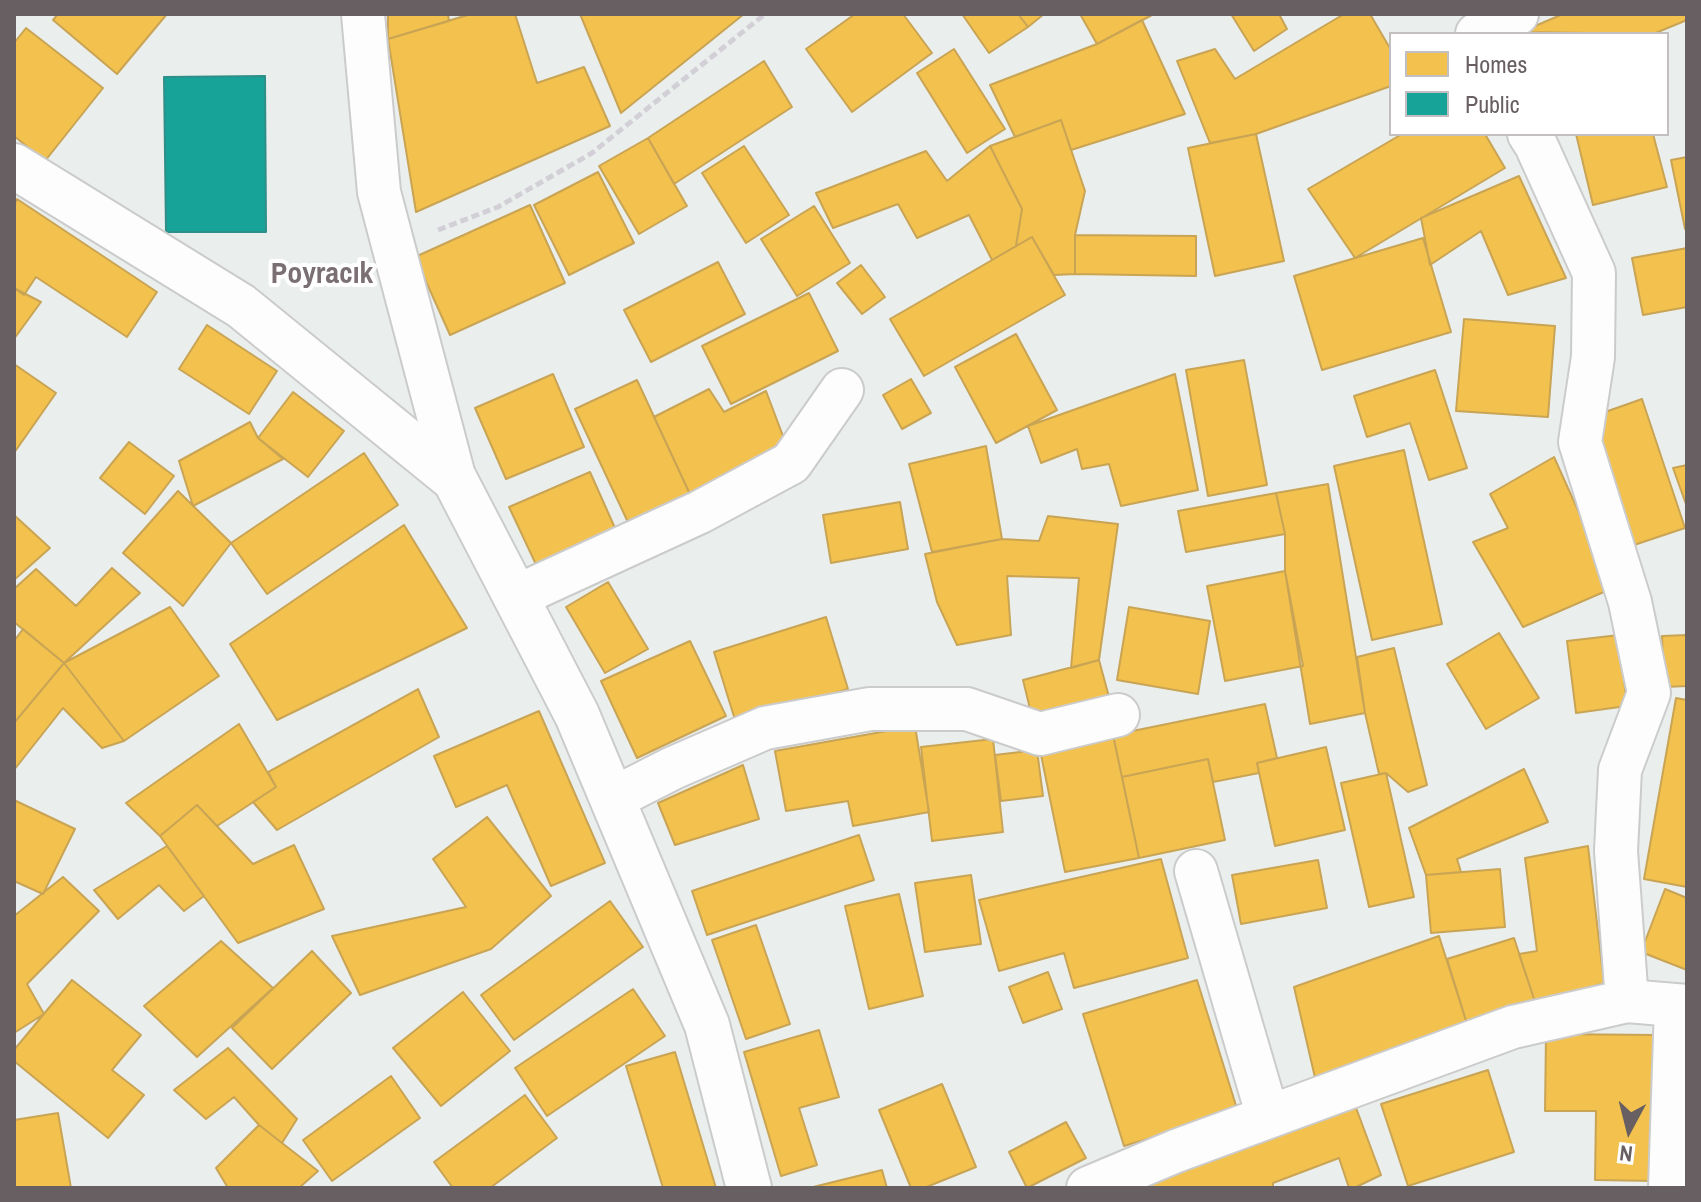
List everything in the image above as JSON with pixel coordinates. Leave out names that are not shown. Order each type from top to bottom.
[{"type":"street","points":[[363,14],[379,192],[455,480],[577,715],[707,1025],[749,1188]]},
{"type":"street","points":[[1452,14],[1461,32]]},
{"type":"street","points":[[1481,32],[1517,14]]},
{"type":"street","points":[[1530,136],[1594,273],[1593,357],[1580,442],[1630,602],[1649,693],[1620,770],[1616,851],[1627,1001]]},
{"type":"street","points":[[14,166],[241,306],[455,480]]},
{"type":"street","points":[[515,597],[700,512],[791,463],[842,390]]},
{"type":"street","points":[[612,799],[673,768],[765,728],[870,709],[967,709],[1040,734],[1118,715]]},
{"type":"street","points":[[1196,871],[1268,1117]]},
{"type":"street","points":[[1088,1188],[1176,1151],[1513,1027],[1627,1001],[1682,1005],[1670,1188]]},
{"type":"path","points":[[393,247],[498,207],[592,153],[765,14]]},
{"type":"building: Homes","points":[[58,14],[167,14],[117,74],[53,20]]},
{"type":"building: Homes","points":[[388,14],[448,14],[449,21],[388,39]]},
{"type":"building: Homes","points":[[471,14],[515,14],[537,83],[584,67],[610,126],[416,212],[388,39]]},
{"type":"building: Homes","points":[[580,14],[744,14],[621,113]]},
{"type":"building: Homes","points":[[855,14],[903,14],[932,53],[852,112],[806,49]]},
{"type":"building: Homes","points":[[962,14],[1018,14],[1028,27],[989,53]]},
{"type":"building: Homes","points":[[1018,14],[1044,14],[1028,27]]},
{"type":"building: Homes","points":[[1080,14],[1154,14],[1097,44]]},
{"type":"building: Homes","points":[[1231,14],[1279,14],[1287,29],[1254,51]]},
{"type":"building: Homes","points":[[1344,14],[1370,14],[1389,47],[1389,87],[1256,134],[1210,143],[1177,61],[1215,49],[1235,79]]},
{"type":"building: Homes","points":[[1563,14],[1687,14],[1687,20],[1658,32],[1521,32]]},
{"type":"building: Homes","points":[[1142,20],[1185,114],[1071,150],[1061,120],[1015,137],[990,85],[1097,44]]},
{"type":"building: Homes","points":[[26,28],[103,88],[45,161],[14,136],[14,43]]},
{"type":"building: Homes","points":[[954,49],[1005,129],[967,153],[917,73]]},
{"type":"building: Homes","points":[[764,61],[792,107],[674,184],[648,138]]},
{"type":"building: Homes","points":[[1061,120],[1085,191],[1075,235],[1075,274],[1054,275],[1032,237],[1016,246],[1022,209],[990,146]]},
{"type":"building: Homes","points":[[1256,134],[1284,261],[1215,276],[1188,148]]},
{"type":"building: Homes","points":[[1399,136],[1486,136],[1505,168],[1355,258],[1308,189]]},
{"type":"building: Homes","points":[[1576,136],[1654,136],[1667,187],[1593,205]]},
{"type":"building: Homes","points":[[648,138],[687,206],[639,234],[599,166]]},
{"type":"building: Homes","points":[[744,146],[789,215],[746,243],[702,173]]},
{"type":"building: Homes","points":[[990,146],[1022,209],[1016,246],[992,260],[969,215],[917,238],[898,204],[833,228],[816,193],[926,151],[947,181]]},
{"type":"building: Homes","points":[[1687,157],[1687,229],[1685,229],[1671,160]]},
{"type":"building: Homes","points":[[598,172],[634,243],[569,275],[534,205]]},
{"type":"building: Homes","points":[[1519,176],[1566,278],[1508,295],[1481,231],[1430,265],[1421,218]]},
{"type":"building: Homes","points":[[17,199],[157,292],[127,337],[36,277],[24,295],[14,288],[14,205]]},
{"type":"building: Homes","points":[[530,205],[565,283],[450,335],[415,257]]},
{"type":"building: Homes","points":[[814,206],[850,263],[797,296],[761,239]]},
{"type":"building: Homes","points":[[1075,235],[1196,236],[1196,276],[1075,274]]},
{"type":"building: Homes","points":[[1032,237],[1065,295],[924,376],[890,319]]},
{"type":"building: Homes","points":[[1423,238],[1451,332],[1322,370],[1294,276]]},
{"type":"building: Homes","points":[[1687,248],[1687,307],[1643,315],[1632,258]]},
{"type":"building: Homes","points":[[718,262],[745,314],[651,362],[624,310]]},
{"type":"building: Homes","points":[[861,265],[885,297],[862,314],[837,283]]},
{"type":"building: Homes","points":[[14,288],[41,302],[14,339]]},
{"type":"building: Homes","points":[[809,293],[838,351],[731,404],[702,346]]},
{"type":"building: Homes","points":[[1464,319],[1555,326],[1548,417],[1456,411]]},
{"type":"building: Homes","points":[[207,325],[277,371],[249,414],[179,369]]},
{"type":"building: Homes","points":[[1016,334],[1057,410],[996,443],[955,367]]},
{"type":"building: Homes","points":[[1244,360],[1267,485],[1208,496],[1186,370]]},
{"type":"building: Homes","points":[[14,364],[56,393],[14,453]]},
{"type":"building: Homes","points":[[1435,370],[1467,468],[1429,480],[1410,423],[1367,437],[1354,396]]},
{"type":"building: Homes","points":[[553,374],[584,447],[506,479],[475,408]]},
{"type":"building: Homes","points":[[1175,374],[1198,490],[1121,506],[1109,464],[1082,469],[1077,449],[1041,463],[1028,426]]},
{"type":"building: Homes","points":[[911,379],[931,413],[902,429],[883,395]]},
{"type":"building: Homes","points":[[637,380],[695,505],[633,533],[575,409]]},
{"type":"building: Homes","points":[[709,389],[724,412],[766,391],[786,444],[695,505],[654,417]]},
{"type":"building: Homes","points":[[293,392],[344,431],[308,477],[258,438]]},
{"type":"building: Homes","points":[[1642,399],[1685,528],[1634,545],[1591,417]]},
{"type":"building: Homes","points":[[250,422],[258,438],[283,459],[193,506],[179,461]]},
{"type":"building: Homes","points":[[129,442],[174,476],[145,514],[100,478]]},
{"type":"building: Homes","points":[[986,446],[1002,539],[932,552],[909,464]]},
{"type":"building: Homes","points":[[1404,450],[1442,624],[1372,640],[1334,466]]},
{"type":"building: Homes","points":[[364,453],[398,505],[267,594],[231,543]]},
{"type":"building: Homes","points":[[1554,457],[1613,588],[1523,627],[1473,542],[1508,528],[1490,494]]},
{"type":"building: Homes","points":[[1687,465],[1687,507],[1673,468]]},
{"type":"building: Homes","points":[[590,472],[619,537],[540,573],[509,507]]},
{"type":"building: Homes","points":[[1328,484],[1365,713],[1310,724],[1285,571],[1285,534],[1276,493]]},
{"type":"building: Homes","points":[[178,491],[231,543],[183,606],[123,553]]},
{"type":"building: Homes","points":[[1276,493],[1285,534],[1186,552],[1178,511]]},
{"type":"building: Homes","points":[[900,502],[908,549],[831,563],[823,515]]},
{"type":"building: Homes","points":[[14,515],[50,548],[14,580]]},
{"type":"building: Homes","points":[[1048,516],[1118,524],[1099,660],[1071,668],[1079,578],[1007,576],[1011,635],[957,645],[937,602],[925,554],[1002,539],[1039,541]]},
{"type":"building: Homes","points":[[404,525],[467,628],[277,720],[230,644]]},
{"type":"building: Homes","points":[[112,568],[140,593],[64,663],[14,622],[14,589],[36,569],[76,606]]},
{"type":"building: Homes","points":[[1285,571],[1303,666],[1225,681],[1207,586]]},
{"type":"building: Homes","points":[[608,582],[648,649],[605,673],[566,607]]},
{"type":"building: Homes","points":[[170,607],[219,676],[124,741],[64,663]]},
{"type":"building: Homes","points":[[1129,607],[1210,621],[1198,694],[1117,680]]},
{"type":"building: Homes","points":[[826,617],[848,689],[736,723],[714,652]]},
{"type":"building: Homes","points":[[23,629],[64,663],[14,723],[14,641]]},
{"type":"building: Homes","points":[[1499,633],[1539,698],[1486,729],[1447,664]]},
{"type":"building: Homes","points":[[1619,635],[1627,706],[1576,713],[1567,641]]},
{"type":"building: Homes","points":[[1687,635],[1687,686],[1664,687],[1662,636]]},
{"type":"building: Homes","points":[[690,641],[726,716],[637,758],[601,681]]},
{"type":"building: Homes","points":[[1394,648],[1427,785],[1408,792],[1386,773],[1379,774],[1365,713],[1357,657]]},
{"type":"building: Homes","points":[[1099,660],[1109,697],[1032,717],[1023,680]]},
{"type":"building: Homes","points":[[64,663],[124,741],[102,748],[63,708],[14,770],[14,723]]},
{"type":"building: Homes","points":[[418,689],[439,737],[277,830],[253,802],[276,787],[268,772]]},
{"type":"building: Homes","points":[[1676,698],[1687,700],[1687,887],[1644,879]]},
{"type":"building: Homes","points":[[1265,704],[1277,758],[1257,763],[1259,773],[1213,782],[1208,759],[1122,777],[1113,735]]},
{"type":"building: Homes","points":[[539,711],[605,863],[551,886],[507,785],[456,807],[434,756]]},
{"type":"building: Homes","points":[[239,724],[276,787],[217,826],[197,805],[160,836],[126,803]]},
{"type":"building: Homes","points":[[915,726],[929,812],[853,826],[848,801],[786,811],[775,751]]},
{"type":"building: Homes","points":[[1113,735],[1139,858],[1065,872],[1040,750]]},
{"type":"building: Homes","points":[[993,739],[1003,832],[932,841],[921,747]]},
{"type":"building: Homes","points":[[1326,747],[1345,830],[1275,846],[1257,763]]},
{"type":"building: Homes","points":[[1037,750],[1043,796],[1001,801],[995,755]]},
{"type":"building: Homes","points":[[1208,759],[1225,840],[1139,858],[1122,777]]},
{"type":"building: Homes","points":[[743,765],[759,819],[675,845],[658,803]]},
{"type":"building: Homes","points":[[1524,769],[1548,822],[1457,859],[1461,872],[1426,875],[1409,828]]},
{"type":"building: Homes","points":[[1386,773],[1414,897],[1369,907],[1341,783]]},
{"type":"building: Homes","points":[[14,800],[75,829],[43,894],[14,881]]},
{"type":"building: Homes","points":[[197,805],[253,864],[294,845],[324,909],[238,943],[160,836]]},
{"type":"building: Homes","points":[[487,817],[551,896],[491,949],[360,995],[332,936],[466,907],[433,859]]},
{"type":"building: Homes","points":[[859,835],[874,880],[707,935],[692,891]]},
{"type":"building: Homes","points":[[167,846],[204,896],[184,911],[159,885],[118,919],[94,890]]},
{"type":"building: Homes","points":[[1588,846],[1604,983],[1536,1005],[1519,954],[1537,951],[1525,858]]},
{"type":"building: Homes","points":[[1161,859],[1188,958],[1074,988],[1064,953],[999,971],[979,900]]},
{"type":"building: Homes","points":[[1318,860],[1327,908],[1241,924],[1232,875]]},
{"type":"building: Homes","points":[[1500,869],[1505,927],[1431,933],[1426,875]]},
{"type":"building: Homes","points":[[971,875],[981,944],[925,952],[915,883]]},
{"type":"building: Homes","points":[[63,877],[99,911],[27,984],[44,1014],[14,1033],[14,916]]},
{"type":"building: Homes","points":[[1665,889],[1687,898],[1687,970],[1641,952]]},
{"type":"building: Homes","points":[[899,894],[923,996],[869,1009],[845,906]]},
{"type":"building: Homes","points":[[610,901],[643,947],[514,1040],[481,995]]},
{"type":"building: Homes","points":[[756,925],[790,1024],[746,1039],[712,940]]},
{"type":"building: Homes","points":[[1439,936],[1468,1027],[1316,1082],[1294,987]]},
{"type":"building: Homes","points":[[1514,938],[1536,1005],[1468,1027],[1447,959]]},
{"type":"building: Homes","points":[[221,941],[273,988],[197,1057],[144,1006]]},
{"type":"building: Homes","points":[[312,951],[351,993],[272,1069],[232,1028]]},
{"type":"building: Homes","points":[[1048,972],[1062,1009],[1023,1023],[1009,987]]},
{"type":"building: Homes","points":[[72,980],[141,1035],[112,1070],[144,1095],[108,1138],[14,1061],[14,1050]]},
{"type":"building: Homes","points":[[1197,980],[1238,1112],[1124,1146],[1083,1014]]},
{"type":"building: Homes","points":[[633,989],[665,1036],[547,1116],[515,1068]]},
{"type":"building: Homes","points":[[463,992],[510,1051],[441,1106],[393,1048]]},
{"type":"building: Homes","points":[[819,1030],[839,1097],[799,1108],[817,1165],[781,1176],[744,1052]]},
{"type":"building: Homes","points":[[1546,1034],[1656,1035],[1655,1181],[1595,1180],[1596,1111],[1545,1111]]},
{"type":"building: Homes","points":[[228,1048],[297,1119],[282,1143],[259,1125],[234,1097],[206,1119],[174,1090]]},
{"type":"building: Homes","points":[[675,1052],[716,1188],[663,1188],[626,1066]]},
{"type":"building: Homes","points":[[1488,1070],[1514,1152],[1408,1186],[1381,1104]]},
{"type":"building: Homes","points":[[391,1076],[420,1118],[332,1181],[303,1140]]},
{"type":"building: Homes","points":[[942,1084],[976,1167],[924,1188],[911,1188],[879,1110]]},
{"type":"building: Homes","points":[[525,1095],[557,1138],[490,1188],[453,1188],[434,1162]]},
{"type":"building: Homes","points":[[1355,1105],[1381,1175],[1354,1188],[1349,1188],[1339,1158],[1273,1183],[1273,1188],[1137,1188]]},
{"type":"building: Homes","points":[[58,1113],[71,1188],[14,1188],[14,1120]]},
{"type":"building: Homes","points":[[1066,1122],[1086,1158],[1027,1188],[1009,1152]]},
{"type":"building: Homes","points":[[259,1125],[318,1171],[299,1188],[228,1188],[216,1168]]},
{"type":"building: Homes","points":[[882,1170],[887,1188],[809,1188]]},
{"type":"building: Public","points":[[265,76],[266,232],[166,232],[164,77]]},
{"type":"district","name":"Poyracık","points":[[322,275]]}]
